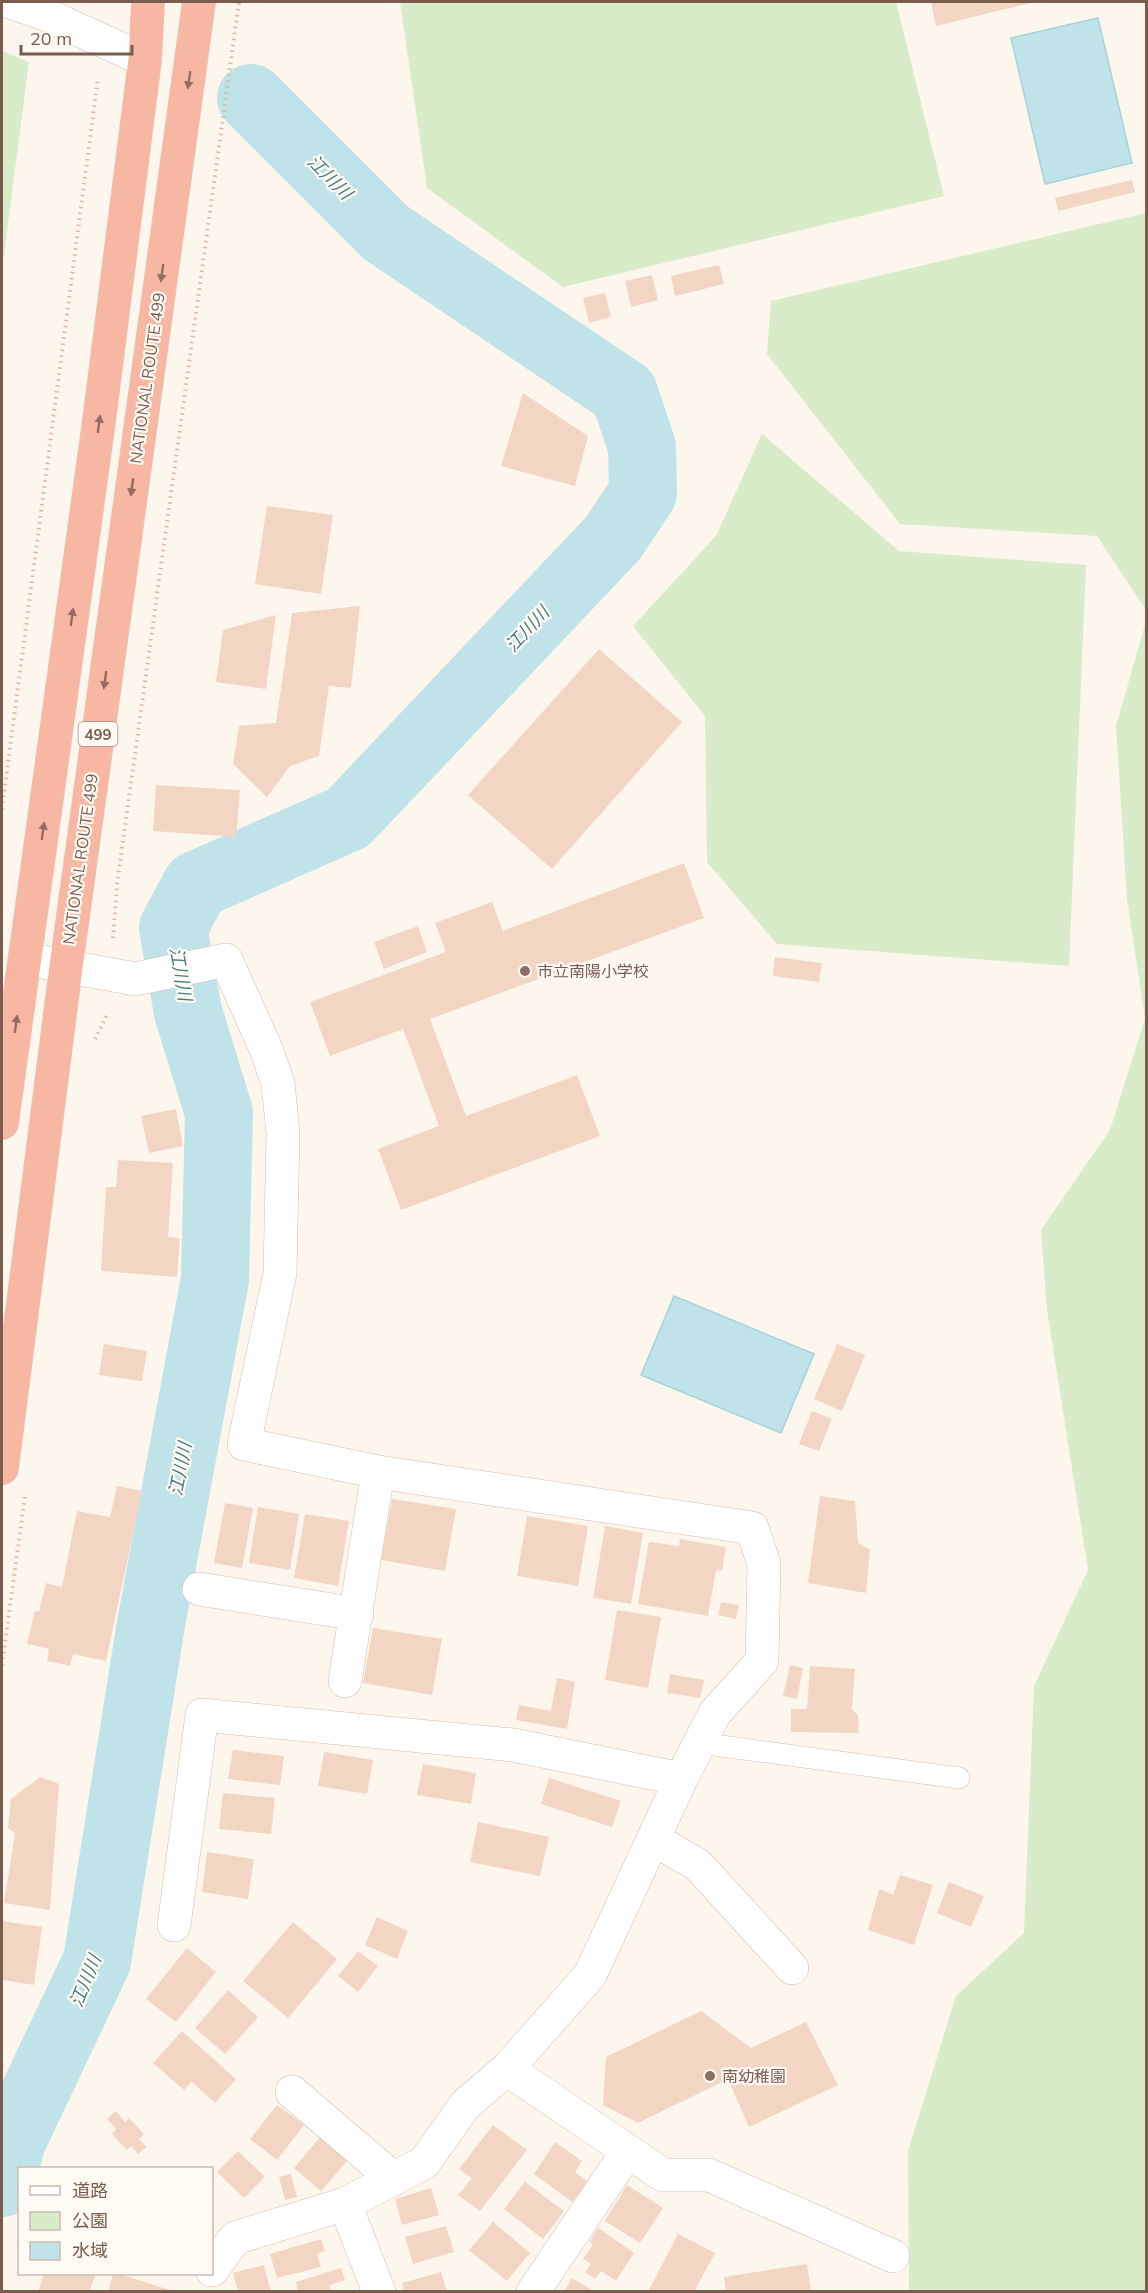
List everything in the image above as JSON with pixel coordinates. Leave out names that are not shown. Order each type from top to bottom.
[{"type":"highway","name":"499","points":[[2,1124],[99,421],[145,60],[148,2]]},
{"type":"highway","name":"NATIONAL ROUTE 499","points":[[2,1468],[66,967],[200,2]]},
{"type":"street","points":[[10,2],[145,60]]},
{"type":"street","points":[[26,959],[135,979],[226,960],[266,1049],[278,1083],[283,1133],[280,1273],[244,1444],[378,1472],[752,1528],[764,1564],[762,1662],[715,1713],[681,1779],[590,1975],[507,2069],[465,2105],[424,2163],[345,2204],[235,2238],[213,2269]]},
{"type":"street","points":[[345,1681],[378,1472]]},
{"type":"street","points":[[199,1589],[357,1614]]},
{"type":"street","points":[[174,1925],[202,1716],[513,1745],[681,1779]]},
{"type":"street","points":[[653,1839],[698,1865],[792,1968]]},
{"type":"street","points":[[507,2069],[663,2175],[709,2175],[893,2256]]},
{"type":"street","points":[[292,2092],[394,2179]]},
{"type":"street","points":[[533,2292],[628,2151]]},
{"type":"street","points":[[345,2204],[379,2292]]},
{"type":"street","points":[[195,2292],[207,2275]]},
{"type":"lane","points":[[699,1743],[959,1778]]},
{"type":"path","points":[[113,938],[118,872],[239,2]]},
{"type":"path","points":[[2,809],[103,41]]},
{"type":"green space","points":[[400,2],[896,2],[944,196],[563,287],[427,188]]},
{"type":"green space","points":[[2,51],[29,62],[2,269]]},
{"type":"green space","points":[[1146,213],[1146,610],[1097,536],[900,524],[767,354],[771,301]]},
{"type":"green space","points":[[762,434],[899,551],[1086,565],[1069,966],[777,944],[707,862],[705,716],[633,626],[716,536]]},
{"type":"green space","points":[[1146,621],[1146,2291],[909,2291],[908,2151],[956,1996],[1024,1933],[1034,1686],[1088,1570],[1047,1310],[1041,1230],[1110,1130],[1145,1019],[1127,899],[1116,726]]},
{"type":"water","points":[[1098,18],[1132,163],[1045,184],[1011,38]]},
{"type":"water","points":[[674,1296],[814,1354],[781,1433],[641,1375]]},
{"type":"building","points":[[931,2],[1035,2],[936,26]]},
{"type":"building","points":[[1132,180],[1135,192],[1058,211],[1055,198]]},
{"type":"building","points":[[719,265],[724,284],[675,296],[671,276]]},
{"type":"building","points":[[652,275],[658,300],[631,307],[625,281]]},
{"type":"building","points":[[605,293],[611,317],[589,323],[583,298]]},
{"type":"building","points":[[523,393],[588,436],[575,486],[501,466]]},
{"type":"building","points":[[267,506],[333,515],[321,594],[255,584]]},
{"type":"building","points":[[360,606],[351,688],[329,686],[319,756],[290,766],[267,797],[233,764],[239,726],[276,723],[292,613]]},
{"type":"building","points":[[276,615],[266,689],[216,682],[223,630]]},
{"type":"building","points":[[599,649],[682,722],[552,869],[468,795]]},
{"type":"building","points":[[156,785],[240,790],[236,837],[153,831]]},
{"type":"building","points":[[684,863],[704,918],[430,1019],[466,1116],[577,1075],[600,1136],[401,1210],[378,1149],[439,1126],[403,1029],[330,1056],[310,1002],[446,952],[435,923],[492,902],[503,931]]},
{"type":"building","points":[[418,926],[427,952],[384,969],[374,942]]},
{"type":"building","points":[[775,957],[822,963],[819,982],[773,976]]},
{"type":"building","points":[[176,1109],[183,1146],[149,1153],[141,1116]]},
{"type":"building","points":[[118,1160],[173,1163],[168,1237],[180,1238],[177,1277],[101,1271],[106,1187],[116,1187]]},
{"type":"building","points":[[104,1344],[147,1351],[142,1381],[99,1375]]},
{"type":"building","points":[[837,1344],[865,1355],[842,1411],[814,1399]]},
{"type":"building","points":[[812,1411],[832,1419],[819,1451],[799,1444]]},
{"type":"building","points":[[117,1486],[142,1491],[106,1661],[73,1654],[70,1666],[47,1661],[49,1649],[27,1644],[35,1611],[39,1612],[46,1583],[62,1587],[77,1511],[110,1517]]},
{"type":"building","points":[[820,1496],[855,1501],[858,1543],[870,1550],[866,1593],[808,1583]]},
{"type":"building","points":[[392,1499],[456,1509],[445,1571],[381,1560]]},
{"type":"building","points":[[225,1503],[253,1508],[242,1568],[214,1563]]},
{"type":"building","points":[[258,1507],[299,1514],[290,1570],[249,1563]]},
{"type":"building","points":[[305,1514],[349,1521],[338,1586],[294,1578]]},
{"type":"building","points":[[527,1516],[588,1526],[578,1586],[517,1576]]},
{"type":"building","points":[[605,1526],[643,1533],[631,1604],[593,1598]]},
{"type":"building","points":[[680,1539],[726,1547],[722,1571],[716,1570],[708,1616],[638,1604],[649,1542],[679,1546]]},
{"type":"building","points":[[721,1602],[739,1605],[736,1619],[718,1615]]},
{"type":"building","points":[[617,1610],[661,1617],[648,1688],[605,1680]]},
{"type":"building","points":[[373,1628],[442,1639],[432,1695],[363,1683]]},
{"type":"building","points":[[790,1665],[803,1668],[797,1699],[783,1696]]},
{"type":"building","points":[[810,1666],[855,1669],[852,1709],[858,1716],[859,1733],[791,1732],[791,1709],[807,1709]]},
{"type":"building","points":[[670,1674],[704,1680],[700,1698],[667,1693]]},
{"type":"building","points":[[557,1678],[575,1682],[567,1729],[516,1720],[519,1705],[551,1711]]},
{"type":"building","points":[[233,1750],[284,1756],[280,1785],[228,1779]]},
{"type":"building","points":[[324,1752],[373,1760],[367,1794],[318,1786]]},
{"type":"building","points":[[423,1764],[476,1773],[471,1804],[417,1795]]},
{"type":"building","points":[[40,1777],[59,1784],[50,1910],[4,1903],[15,1833],[8,1828],[11,1799]]},
{"type":"building","points":[[549,1778],[621,1801],[612,1827],[541,1804]]},
{"type":"building","points":[[223,1793],[275,1798],[271,1834],[219,1829]]},
{"type":"building","points":[[478,1822],[549,1837],[540,1876],[470,1862]]},
{"type":"building","points":[[207,1852],[254,1859],[248,1899],[202,1892]]},
{"type":"building","points":[[900,1875],[933,1885],[914,1945],[868,1930],[879,1889],[893,1895]]},
{"type":"building","points":[[949,1882],[984,1896],[971,1927],[937,1913]]},
{"type":"building","points":[[377,1917],[408,1931],[397,1959],[365,1945]]},
{"type":"building","points":[[2,1921],[42,1927],[34,1985],[2,1980]]},
{"type":"building","points":[[293,1922],[337,1959],[288,2018],[243,1981]]},
{"type":"building","points":[[187,1948],[216,1972],[176,2022],[146,1999]]},
{"type":"building","points":[[358,1951],[378,1966],[358,1992],[338,1976]]},
{"type":"building","points":[[228,1990],[258,2017],[225,2054],[195,2028]]},
{"type":"building","points":[[701,2011],[751,2048],[806,2022],[838,2085],[749,2127],[728,2079],[638,2123],[603,2105],[606,2057]]},
{"type":"building","points":[[182,2031],[236,2079],[215,2103],[192,2082],[184,2090],[153,2063]]},
{"type":"building","points":[[277,2105],[304,2125],[277,2160],[250,2139]]},
{"type":"building","points":[[116,2111],[125,2122],[129,2118],[144,2134],[139,2139],[147,2147],[138,2154],[131,2146],[127,2150],[112,2134],[116,2129],[107,2119]]},
{"type":"building","points":[[493,2125],[527,2150],[480,2211],[458,2195],[472,2178],[459,2169]]},
{"type":"building","points":[[321,2136],[349,2159],[321,2191],[294,2168]]},
{"type":"building","points":[[555,2142],[582,2161],[575,2172],[588,2182],[572,2202],[534,2174]]},
{"type":"building","points":[[238,2151],[265,2177],[244,2198],[217,2172]]},
{"type":"building","points":[[291,2174],[297,2197],[285,2200],[279,2177]]},
{"type":"building","points":[[525,2182],[564,2211],[543,2239],[504,2209]]},
{"type":"building","points":[[627,2185],[663,2208],[640,2243],[605,2221]]},
{"type":"building","points":[[431,2188],[439,2215],[402,2225],[395,2199]]},
{"type":"building","points":[[493,2222],[530,2253],[507,2281],[469,2250]]},
{"type":"building","points":[[446,2226],[454,2252],[413,2264],[405,2237]]},
{"type":"building","points":[[598,2228],[634,2253],[616,2281],[601,2271],[595,2279],[585,2272],[591,2264],[583,2259],[593,2244],[589,2242]]},
{"type":"building","points":[[678,2234],[715,2253],[694,2292],[648,2292]]},
{"type":"building","points":[[321,2239],[325,2251],[317,2254],[321,2267],[277,2278],[270,2254]]},
{"type":"building","points":[[807,2264],[811,2292],[726,2292],[724,2277]]},
{"type":"building","points":[[264,2265],[271,2292],[238,2292],[233,2273]]},
{"type":"building","points":[[341,2268],[345,2280],[330,2285],[331,2292],[298,2292],[296,2282]]},
{"type":"building","points":[[441,2272],[447,2292],[404,2292],[402,2283]]},
{"type":"building","points":[[44,2275],[96,2275],[89,2292],[38,2292]]},
{"type":"building","points":[[113,2275],[122,2275],[176,2292],[108,2292]]},
{"type":"building","points":[[572,2278],[595,2292],[564,2292]]},
{"type":"waterway","name":"江川川","points":[[2,2183],[11,2143],[97,1961],[151,1624],[215,1279],[219,1113],[188,1012],[173,928],[196,885],[348,818],[613,538],[643,493],[642,447],[624,393],[386,233],[251,98]]},
{"type":"place","name":"市立南陽小学校","points":[[525,971]]},
{"type":"place","name":"南幼稚園","points":[[710,2076]]}]
